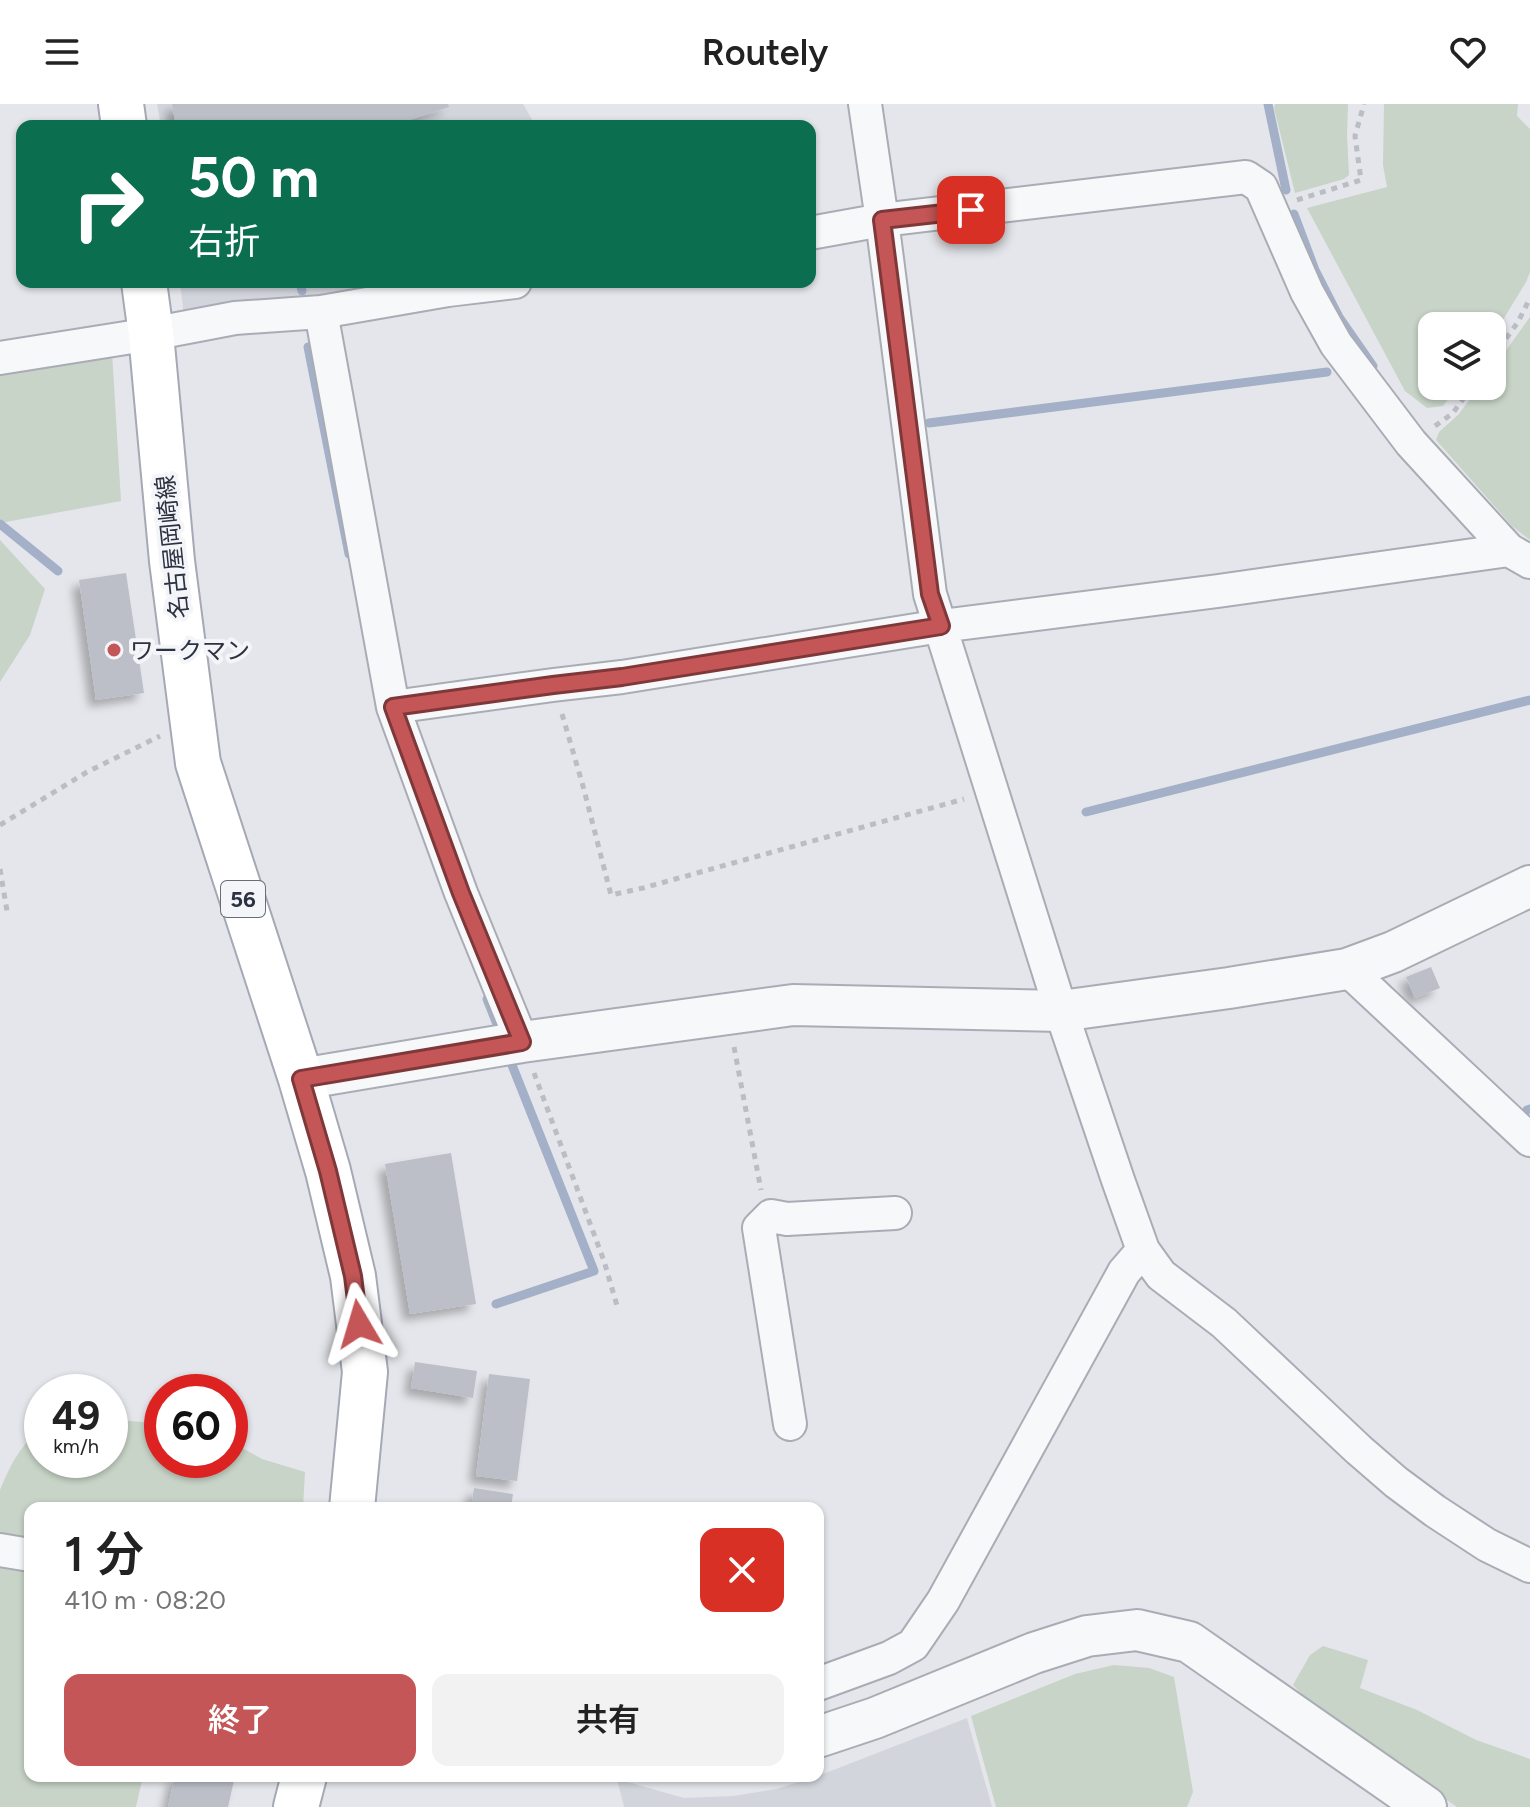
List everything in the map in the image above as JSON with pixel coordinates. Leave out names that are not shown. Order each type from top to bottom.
[{"type":"main road","name":"名古屋岡崎線","points":[[145,288],[172,561],[198,763],[301,1079],[328,1171],[353,1276],[365,1372],[353,1502]]},
{"type":"main road","points":[[296,1807],[302,1782]]},
{"type":"street","points":[[865,104],[930,594],[1061,1011],[1143,1250],[1161,1275],[1236,1333],[1396,1482],[1487,1545],[1530,1566]]},
{"type":"street","points":[[816,232],[882,220],[1246,177],[1261,187],[1307,292],[1336,344],[1411,443],[1519,556]]},
{"type":"street","points":[[0,358],[235,318],[321,312],[465,288]]},
{"type":"street","points":[[321,312],[393,707],[461,893],[522,1042]]},
{"type":"street","points":[[393,707],[622,677],[941,626],[1519,556]]},
{"type":"street","points":[[301,1079],[522,1042],[793,1005],[1061,1011],[1229,988],[1347,969],[1393,952],[1530,886]]},
{"type":"street","points":[[1347,969],[1530,1140]]},
{"type":"street","points":[[790,1424],[759,1228],[771,1216],[787,1219],[895,1213]]},
{"type":"street","points":[[824,1682],[889,1658],[913,1645],[943,1601],[1124,1272],[1143,1250]]},
{"type":"street","points":[[0,1550],[24,1554]]},
{"type":"street","points":[[824,1735],[875,1718],[1034,1653],[1087,1636],[1137,1630],[1189,1642],[1426,1807]]},
{"type":"path","points":[[1269,208],[1361,180],[1355,136],[1364,104]]},
{"type":"path","points":[[1506,339],[1530,298]]},
{"type":"path","points":[[1411,443],[1453,413],[1462,400]]},
{"type":"path","points":[[553,685],[611,895],[992,791]]},
{"type":"path","points":[[0,825],[87,772],[168,731],[193,727]]},
{"type":"path","points":[[0,869],[7,911]]},
{"type":"path","points":[[727,1014],[764,1207],[771,1216]]},
{"type":"path","points":[[522,1042],[604,1261],[618,1309]]},
{"type":"shaded area","points":[[157,104],[523,104],[532,120],[160,120]]},
{"type":"shaded area","points":[[181,288],[402,288],[184,317]]},
{"type":"shaded area","points":[[967,1718],[992,1807],[624,1807],[618,1782],[684,1798],[733,1796],[799,1782],[824,1782],[824,1774]]},
{"type":"green space","points":[[1275,104],[1348,104],[1349,175],[1295,193]]},
{"type":"green space","points":[[1384,104],[1518,104],[1517,116],[1530,129],[1530,272],[1506,315],[1506,312],[1418,312],[1418,400],[1448,400],[1443,406],[1427,408],[1405,391],[1307,208],[1387,187],[1383,165]]},
{"type":"green space","points":[[1530,317],[1530,540],[1512,526],[1436,440],[1439,432],[1469,400],[1506,400],[1506,350]]},
{"type":"green space","points":[[112,352],[121,501],[0,523],[0,371]]},
{"type":"green space","points":[[0,540],[45,589],[30,635],[0,682]]},
{"type":"green space","points":[[128,1421],[144,1422],[144,1478],[248,1478],[248,1451],[262,1459],[305,1472],[303,1502],[24,1502],[24,1782],[142,1782],[136,1807],[0,1807],[0,1490],[24,1446],[24,1478],[128,1478]]},
{"type":"green space","points":[[1323,1646],[1368,1660],[1360,1688],[1417,1710],[1476,1740],[1530,1759],[1530,1807],[1457,1807],[1310,1703],[1293,1685],[1310,1655]]},
{"type":"green space","points":[[1114,1665],[1149,1668],[1174,1677],[1193,1792],[1187,1807],[996,1807],[971,1716],[1075,1674]]},
{"type":"building","points":[[172,104],[448,104],[449,107],[409,120],[175,120]]},
{"type":"building","points":[[126,573],[144,693],[96,700],[79,580]]},
{"type":"building","points":[[1431,967],[1440,988],[1415,998],[1406,977]]},
{"type":"building","points":[[451,1153],[476,1304],[410,1314],[385,1164]]},
{"type":"building","points":[[415,1362],[477,1371],[473,1398],[411,1388]]},
{"type":"building","points":[[489,1374],[530,1379],[517,1481],[476,1476]]},
{"type":"building","points":[[474,1488],[513,1494],[512,1502],[472,1502]]},
{"type":"building","points":[[174,1782],[234,1782],[228,1807],[168,1807]]},
{"type":"waterway","points":[[1268,104],[1286,190]]},
{"type":"waterway","points":[[1294,214],[1315,270],[1339,317],[1373,366]]},
{"type":"waterway","points":[[308,347],[349,554]]},
{"type":"waterway","points":[[929,423],[1327,372]]},
{"type":"waterway","points":[[0,524],[58,571]]},
{"type":"waterway","points":[[1086,812],[1530,700]]},
{"type":"waterway","points":[[487,999],[502,1037]]},
{"type":"waterway","points":[[496,1304],[594,1271],[508,1055]]},
{"type":"place","name":"ワークマン","points":[[114,650]]},
{"type":"route","points":[[359,1324],[353,1276],[328,1171],[301,1079],[522,1042],[461,893],[393,707],[622,677],[941,626],[930,594],[882,220],[971,210]]}]
